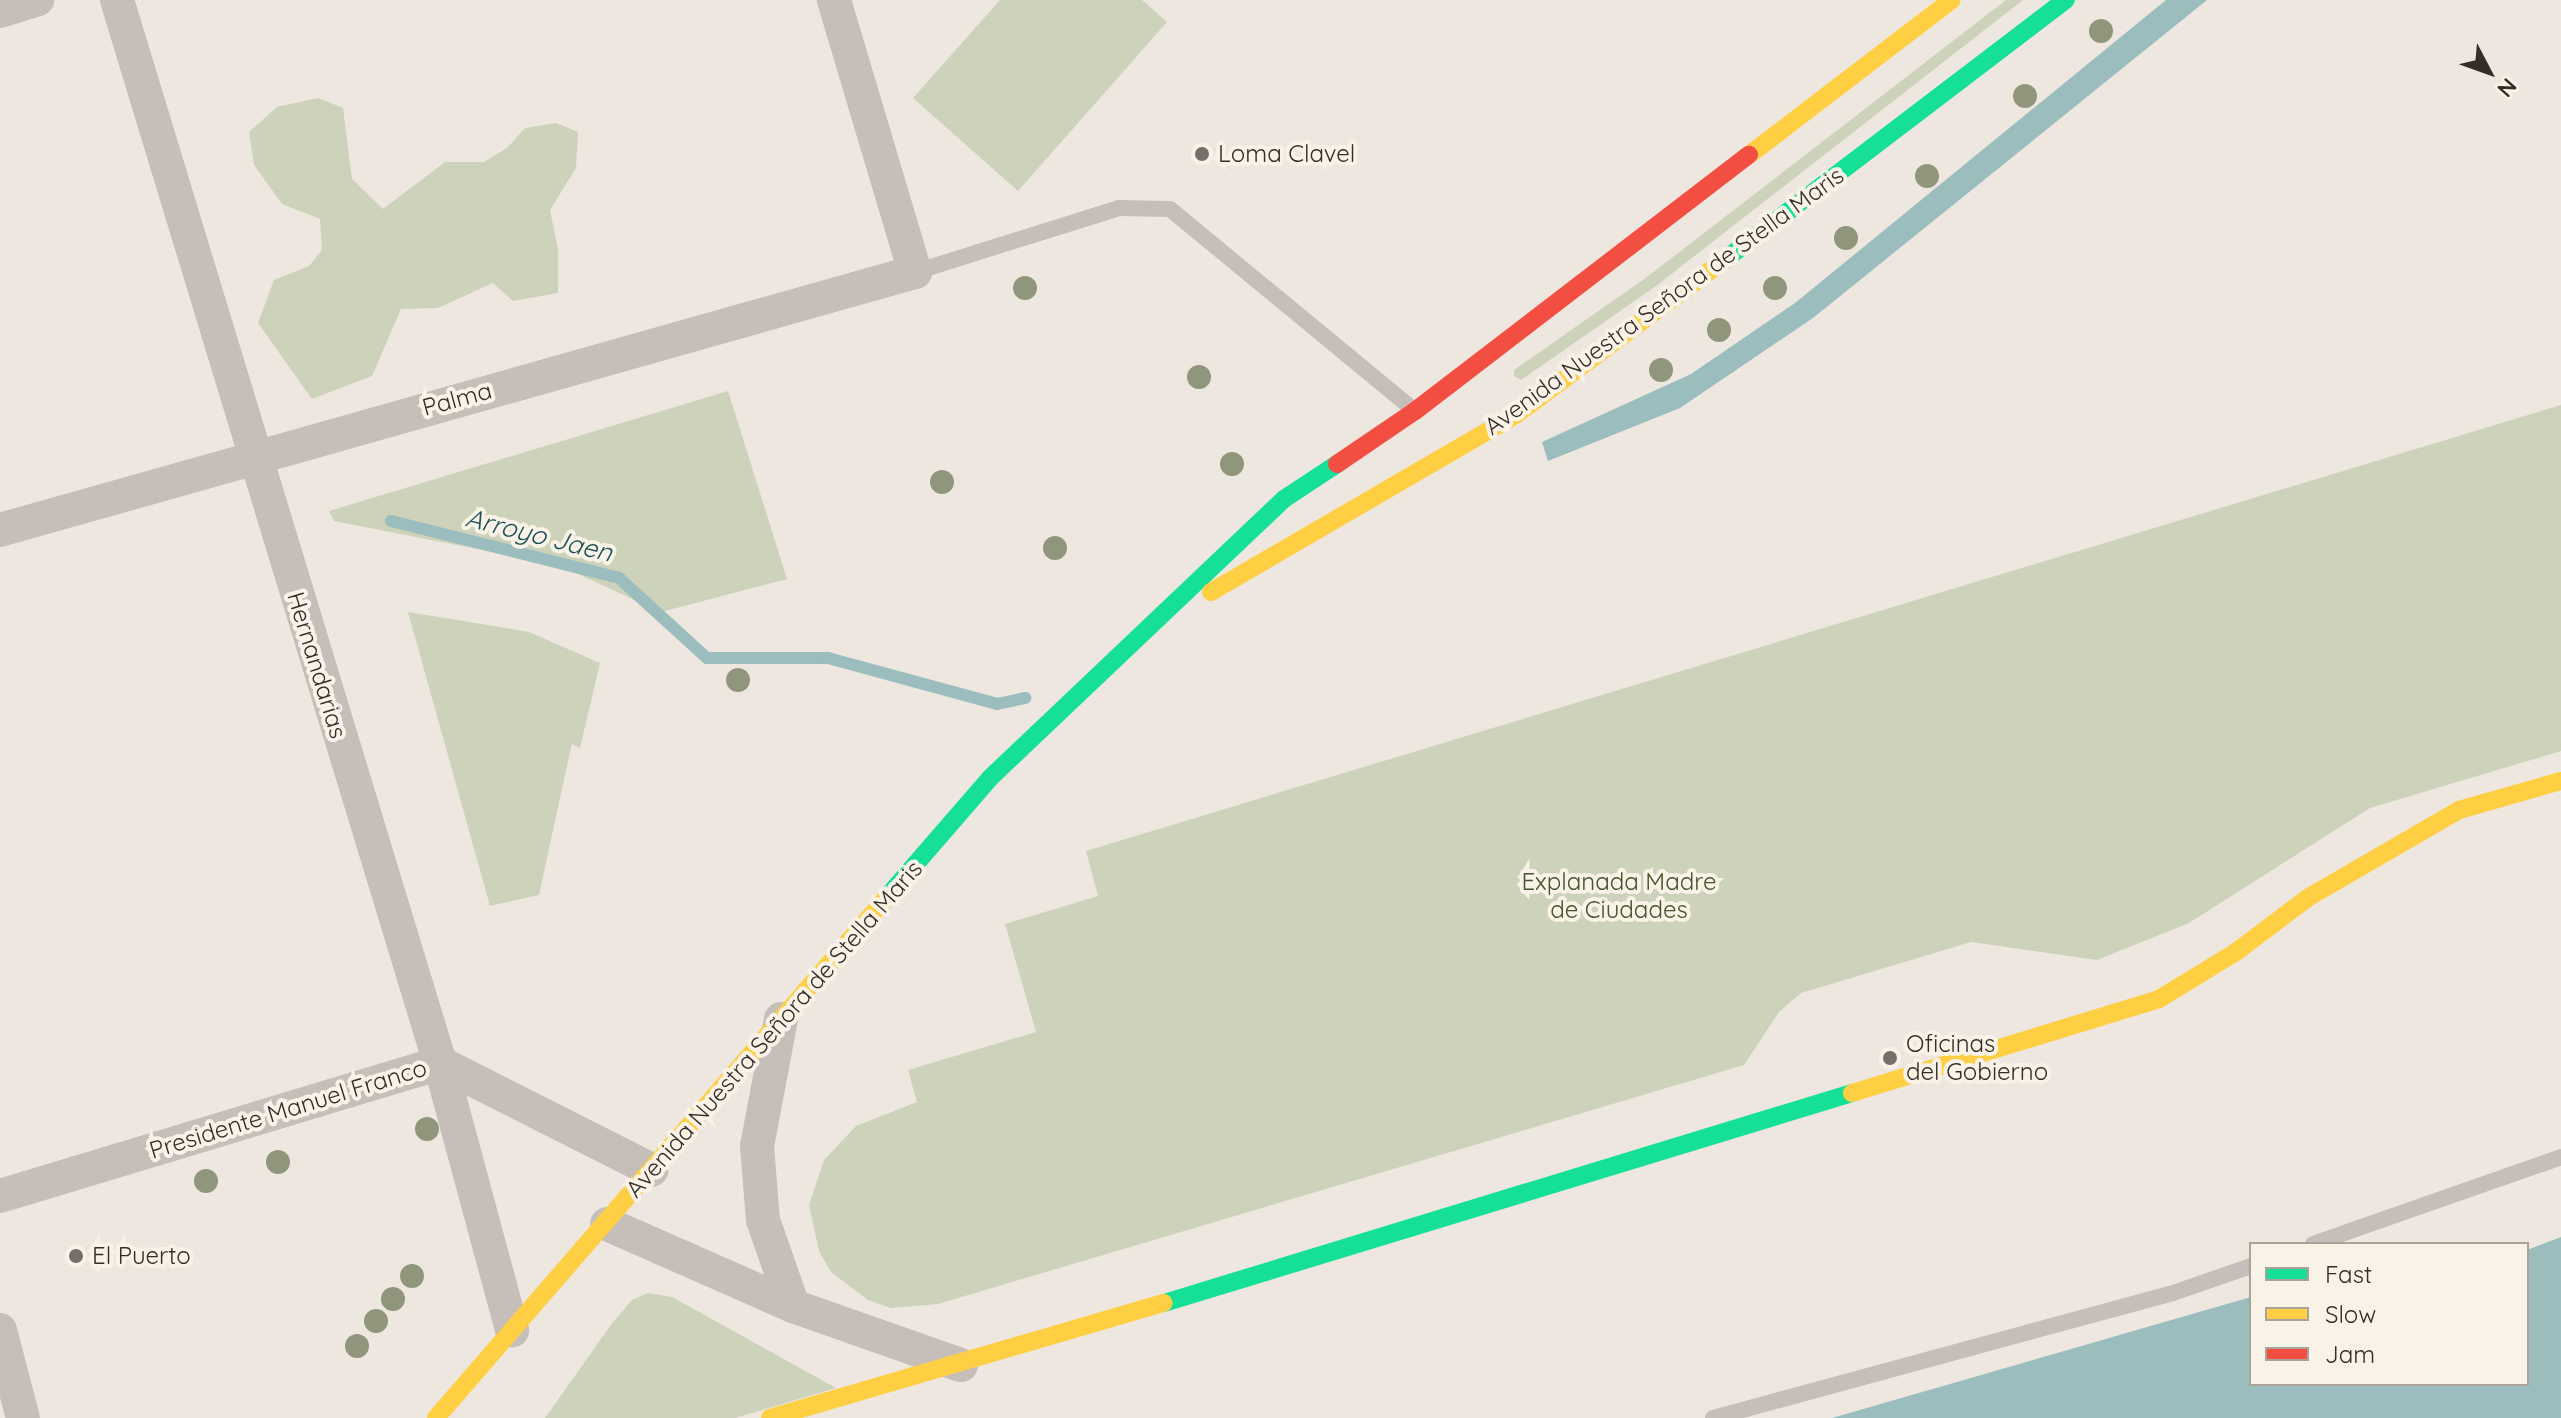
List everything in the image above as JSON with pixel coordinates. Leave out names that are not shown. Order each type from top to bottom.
[{"type":"street","points":[[0,11],[37,0]]},
{"type":"street","name":"Hernandarias","points":[[117,0],[252,456],[440,1063],[512,1330]]},
{"type":"street","points":[[834,0],[915,272]]},
{"type":"street","name":"Avenida Nuestra Señora de Stella Maris","points":[[436,1418],[990,778],[1284,499],[1415,411],[1952,0]]},
{"type":"street","name":"Avenida Nuestra Señora de Stella Maris","points":[[1123,652],[1196,601],[1517,414],[1948,94],[2066,0]]},
{"type":"street","name":"Palma","points":[[0,530],[252,456],[915,272]]},
{"type":"street","points":[[770,1418],[961,1365],[2159,999],[2236,952],[2309,897],[2459,810],[2561,781]]},
{"type":"street","points":[[782,1015],[757,1146],[763,1220],[793,1306]]},
{"type":"street","name":"Presidente Manuel Franco","points":[[0,1196],[440,1063],[652,1170]]},
{"type":"street","points":[[607,1224],[793,1306],[961,1365]]},
{"type":"street","points":[[0,1330],[23,1418]]},
{"type":"lane","points":[[915,272],[1119,208],[1170,209],[1415,411]]},
{"type":"lane","points":[[2319,1242],[2561,1157]]},
{"type":"lane","points":[[1713,1418],[2173,1293],[2249,1267]]},
{"type":"green space","points":[[1000,0],[1142,0],[1167,22],[1018,191],[913,98]]},
{"type":"green space","points":[[2006,0],[2023,0],[1656,286],[1521,380],[1514,376],[1514,370],[1647,277]]},
{"type":"green space","points":[[318,98],[343,108],[352,179],[383,209],[445,162],[484,162],[507,148],[525,128],[556,123],[578,132],[576,168],[550,210],[558,249],[558,293],[513,301],[493,283],[438,308],[401,309],[372,376],[312,399],[258,323],[274,280],[309,266],[322,250],[320,219],[282,204],[254,165],[249,132],[277,107]]},
{"type":"green space","points":[[728,391],[787,579],[661,612],[558,565],[334,521],[329,511]]},
{"type":"green space","name":"Explanada Madre de Ciudades","points":[[2561,405],[2561,751],[2370,808],[2189,923],[2097,960],[1971,942],[1801,993],[1779,1012],[1744,1065],[938,1304],[891,1308],[868,1300],[831,1272],[819,1251],[809,1205],[824,1160],[856,1126],[917,1102],[908,1070],[1036,1032],[1005,924],[1098,896],[1086,851]]},
{"type":"green space","points":[[408,612],[529,632],[600,663],[580,748],[572,744],[539,895],[490,906]]},
{"type":"green space","points":[[648,1293],[672,1297],[836,1388],[735,1418],[545,1418],[613,1322],[632,1300]]},
{"type":"water","points":[[2166,0],[2207,0],[1813,318],[1680,408],[1548,461],[1542,442],[1691,374],[1795,303]]},
{"type":"water","points":[[2561,1237],[2561,1418],[1832,1418],[2249,1298],[2249,1386],[2529,1386],[2529,1249]]},
{"type":"waterway","name":"Arroyo Jaen","points":[[391,521],[619,578],[707,658],[828,658],[997,704],[1025,698]]},
{"type":"traffic: fast","points":[[1723,261],[2066,0]]},
{"type":"traffic: fast","points":[[887,897],[990,778],[1284,499],[1337,464]]},
{"type":"traffic: fast","points":[[1164,1303],[1852,1093]]},
{"type":"traffic: slow","points":[[1749,155],[1952,0]]},
{"type":"traffic: slow","points":[[1211,592],[1517,414],[1723,261]]},
{"type":"traffic: slow","points":[[1852,1093],[2159,999],[2236,952],[2309,897],[2459,810],[2561,781]]},
{"type":"traffic: slow","points":[[436,1418],[887,897]]},
{"type":"traffic: slow","points":[[770,1418],[1164,1303]]},
{"type":"traffic: jam","points":[[1337,464],[1415,411],[1749,155]]},
{"type":"place","name":"Loma Clavel","points":[[1202,154]]},
{"type":"place","name":"Oficinas del Gobierno","points":[[1890,1058]]},
{"type":"place","name":"El Puerto","points":[[76,1256]]}]
